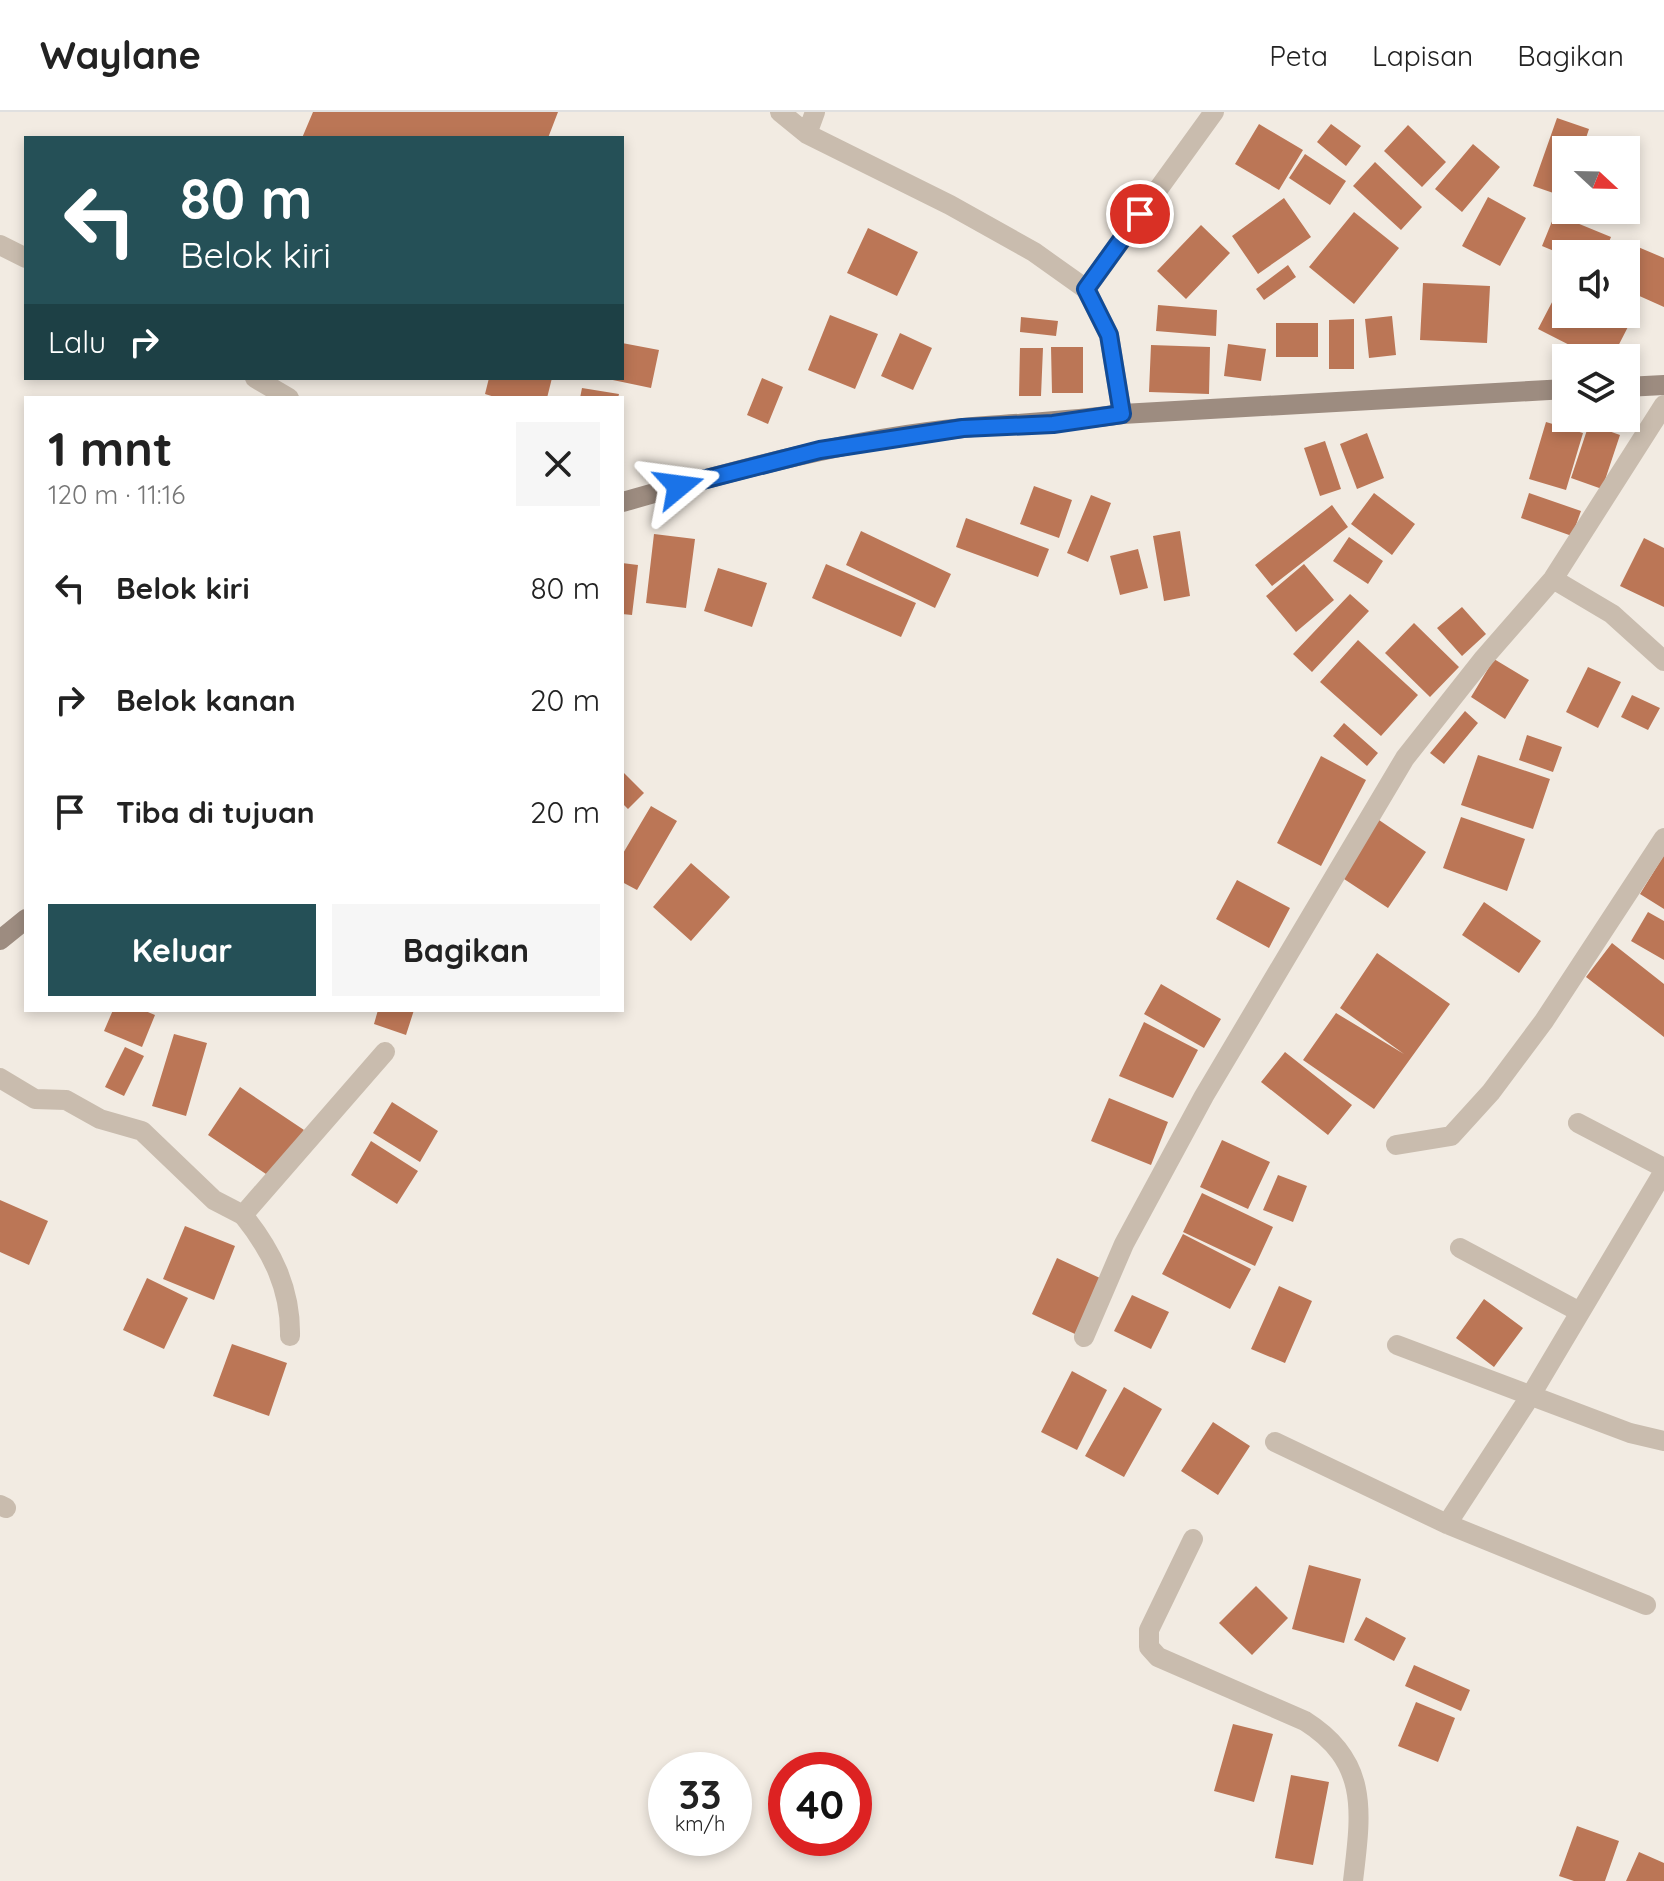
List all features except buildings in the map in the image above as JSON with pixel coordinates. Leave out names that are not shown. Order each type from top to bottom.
[{"type":"street","points":[[780,112],[807,134],[950,205],[1034,252],[1086,289],[1109,335],[1122,414]]},
{"type":"street","points":[[807,134],[815,112]]},
{"type":"street","points":[[1086,289],[1214,112]]},
{"type":"street","points":[[0,245],[24,257]]},
{"type":"street","points":[[258,380],[286,396]]},
{"type":"street","points":[[1640,386],[1664,385]]},
{"type":"street","points":[[624,501],[820,450],[963,428],[1053,424],[1122,414],[1552,390]]},
{"type":"street","points":[[1084,1337],[1124,1244],[1204,1096],[1397,770],[1484,658],[1553,579],[1664,405]]},
{"type":"street","points":[[1553,579],[1612,614],[1664,661]]},
{"type":"street","points":[[1396,1145],[1451,1136],[1491,1092],[1544,1021],[1664,838]]},
{"type":"street","points":[[0,940],[24,921]]},
{"type":"street","points":[[243,1215],[385,1052]]},
{"type":"street","points":[[0,1078],[35,1099],[66,1100],[100,1119],[142,1131],[214,1200],[243,1215],[266,1244],[284,1286],[291,1314],[290,1336]]},
{"type":"street","points":[[1447,1524],[1531,1395],[1664,1169],[1578,1123]]},
{"type":"street","points":[[1460,1248],[1580,1312]]},
{"type":"street","points":[[1397,1345],[1630,1433],[1664,1441]]},
{"type":"street","points":[[1275,1442],[1447,1524],[1646,1605]]},
{"type":"street","points":[[1193,1539],[1149,1630],[1149,1647],[1158,1657],[1305,1721],[1320,1731],[1344,1756],[1354,1775],[1358,1805],[1353,1881]]},
{"type":"route","points":[[679,486],[820,450],[963,428],[1053,424],[1122,414],[1109,335],[1086,289],[1140,214]]}]
